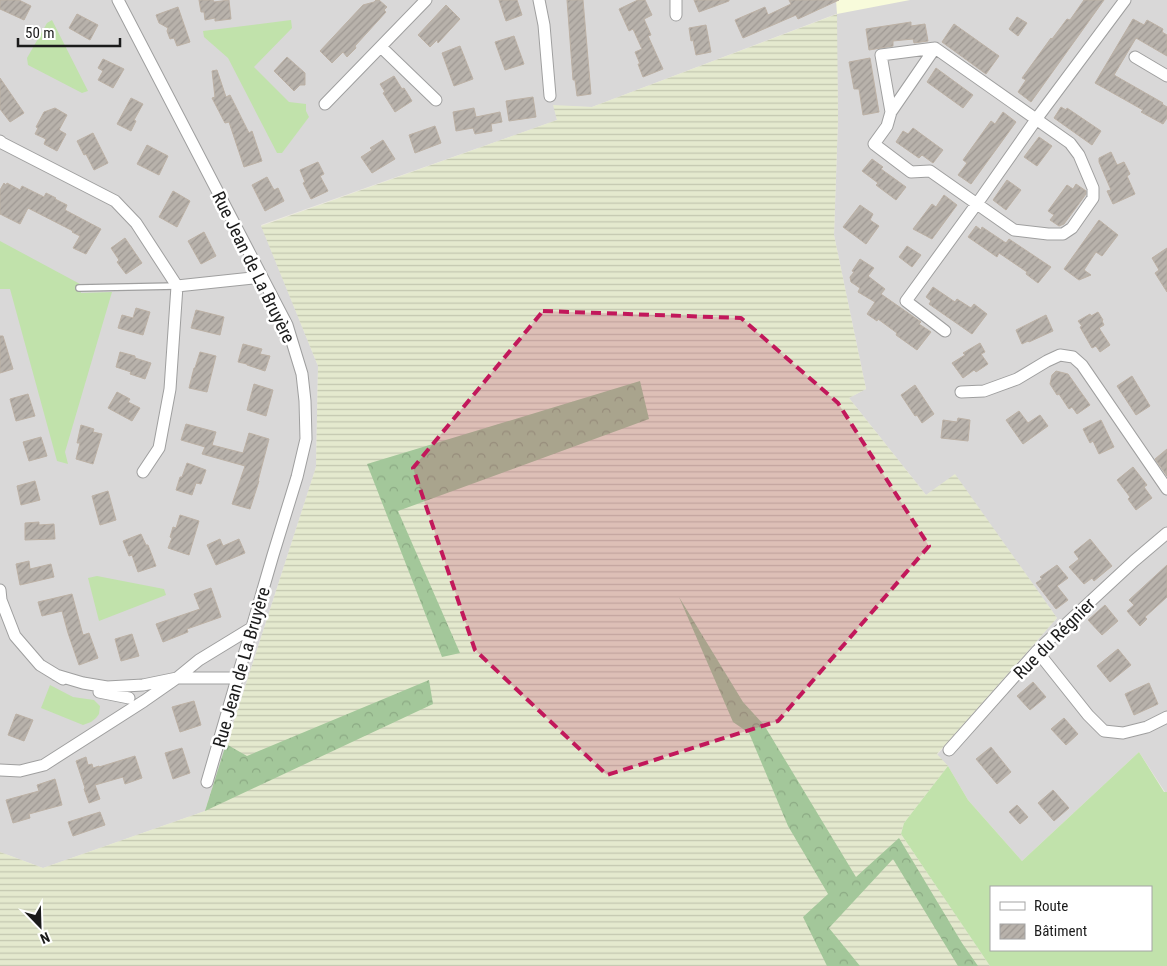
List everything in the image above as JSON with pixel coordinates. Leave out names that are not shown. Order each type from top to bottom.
[{"type":"street","name":"Rue Jean de La Bruyère","points":[[118,0],[287,325],[302,374],[306,401],[306,440],[298,477],[273,555],[207,782]]},
{"type":"street","points":[[325,104],[426,0]]},
{"type":"street","points":[[539,0],[544,26],[550,96]]},
{"type":"street","points":[[676,0],[676,14]]},
{"type":"street","points":[[945,331],[906,301],[1036,119],[1125,0]]},
{"type":"street","points":[[381,47],[436,100]]},
{"type":"street","points":[[891,112],[881,55],[935,48],[1070,143],[1080,155],[1093,188],[1093,198],[1072,228],[1064,234],[1014,230],[930,170],[911,172],[874,144],[887,126],[891,112],[935,48]]},
{"type":"street","points":[[1135,57],[1167,76]]},
{"type":"street","points":[[0,141],[115,201],[136,223],[177,286],[170,389],[159,448],[143,472]]},
{"type":"street","points":[[177,286],[262,277]]},
{"type":"street","points":[[961,392],[984,391],[1017,379],[1060,355],[1073,357],[1082,365],[1167,489]]},
{"type":"street","name":"Rue du Régnier","points":[[949,750],[1037,650],[1167,533]]},
{"type":"street","points":[[0,590],[1,600],[15,636],[40,665],[81,688],[132,703]]},
{"type":"street","points":[[0,770],[20,771],[44,765],[132,703],[177,678],[199,660],[253,627]]},
{"type":"street","points":[[1037,650],[1088,715],[1104,731],[1123,733],[1147,726],[1167,717]]},
{"type":"street","points":[[56,675],[83,683],[107,687],[143,685],[177,678],[237,678]]},
{"type":"street","points":[[131,686],[132,703]]},
{"type":"lane","points":[[79,288],[177,286]]},
{"type":"highlighted area","points":[[543,311],[741,318],[838,403],[929,546],[778,721],[607,775],[475,650],[413,468]]},
{"type":"shaded area","points":[[0,0],[1167,0],[1167,792],[1165,792],[1139,752],[1022,861],[968,800],[948,766],[937,755],[1057,618],[955,475],[926,495],[849,398],[866,389],[834,235],[838,119],[836,14],[592,107],[554,106],[557,120],[261,225],[318,366],[316,467],[205,811],[43,868],[0,852]]},
{"type":"shaded area","points":[[836,0],[910,0],[837,14]]},
{"type":"shaded area","points":[[837,14],[838,119],[834,235],[866,389],[849,398],[926,495],[955,474],[1057,618],[937,754],[948,766],[904,823],[901,834],[990,966],[0,966],[0,852],[43,868],[205,811],[316,467],[318,366],[261,226],[557,120],[553,105],[592,107]]},
{"type":"green space","points":[[52,20],[88,91],[82,93],[28,65],[27,58],[47,23]]},
{"type":"green space","points":[[291,20],[292,28],[254,67],[289,102],[306,104],[306,111],[309,117],[282,153],[277,153],[228,58],[204,37],[203,31]]},
{"type":"green space","points":[[0,241],[80,284],[81,293],[112,292],[65,452],[68,464],[57,461],[10,289],[0,289]]},
{"type":"green space","points":[[640,381],[649,419],[398,511],[460,653],[442,657],[367,464]]},
{"type":"green space","points":[[97,576],[164,589],[166,595],[99,621],[88,578]]},
{"type":"green space","points":[[679,597],[743,702],[764,725],[856,877],[899,838],[962,943],[978,966],[958,966],[893,859],[829,928],[860,966],[827,966],[803,917],[828,894],[788,826],[749,733],[733,722]]},
{"type":"green space","points":[[429,680],[433,704],[205,811],[226,744],[247,756]]},
{"type":"green space","points":[[50,685],[73,697],[94,700],[100,706],[99,714],[91,722],[83,725],[41,708]]},
{"type":"green space","points":[[1139,752],[1164,792],[1167,792],[1167,966],[990,966],[901,834],[904,823],[948,766],[968,800],[1022,861]]},
{"type":"building","points":[[0,0],[19,0],[31,6],[24,20],[0,9]]},
{"type":"building","points":[[199,0],[213,0],[214,2],[229,0],[231,19],[215,21],[215,18],[205,20],[204,12],[201,12]]},
{"type":"building","points":[[379,0],[387,7],[384,10],[386,12],[347,57],[343,52],[332,63],[320,51],[363,5]]},
{"type":"building","points":[[499,0],[517,0],[522,15],[506,21]]},
{"type":"building","points":[[567,0],[583,0],[591,94],[577,96],[575,80],[573,80]]},
{"type":"building","points":[[638,0],[645,0],[652,15],[644,19],[651,35],[648,36],[663,69],[643,77],[635,52],[642,49],[633,29],[629,31],[619,9]]},
{"type":"building","points":[[694,0],[729,0],[729,1],[699,12]]},
{"type":"building","points":[[789,0],[839,0],[798,19],[796,15],[743,38],[735,20],[765,7],[768,15],[791,4]]},
{"type":"building","points":[[1084,0],[1104,0],[1031,102],[1018,92],[1026,80],[1022,78],[1051,38],[1067,19],[1070,20]]},
{"type":"building","points":[[446,5],[460,19],[438,43],[437,40],[430,47],[418,35]]},
{"type":"building","points":[[178,7],[190,42],[177,46],[174,38],[170,39],[167,31],[168,28],[159,23],[156,15]]},
{"type":"building","points":[[77,14],[98,25],[90,40],[69,28]]},
{"type":"building","points":[[1017,17],[1027,23],[1018,36],[1009,29]]},
{"type":"building","points":[[1133,19],[1144,25],[1147,20],[1163,29],[1162,32],[1167,35],[1167,56],[1136,38],[1114,75],[1167,107],[1167,118],[1163,124],[1141,112],[1143,110],[1095,83]]},
{"type":"building","points":[[911,22],[911,26],[925,24],[928,41],[914,43],[913,39],[893,41],[893,46],[869,50],[866,29]]},
{"type":"building","points":[[954,24],[999,56],[986,74],[942,42]]},
{"type":"building","points":[[706,25],[711,52],[696,55],[689,28]]},
{"type":"building","points":[[514,36],[524,64],[505,70],[495,42]]},
{"type":"building","points":[[460,46],[473,79],[454,86],[442,53]]},
{"type":"building","points":[[287,57],[305,73],[305,85],[300,85],[294,91],[274,71]]},
{"type":"building","points":[[870,58],[879,112],[863,115],[859,89],[854,89],[849,62]]},
{"type":"building","points":[[103,59],[124,69],[113,88],[98,80],[103,71],[98,68]]},
{"type":"building","points":[[936,68],[973,95],[963,108],[927,82]]},
{"type":"building","points":[[217,70],[226,97],[230,95],[249,133],[252,131],[262,161],[244,167],[229,122],[225,123],[212,98],[215,97],[212,71]]},
{"type":"building","points":[[394,76],[412,101],[395,112],[383,93],[385,92],[380,84]]},
{"type":"building","points":[[0,78],[24,113],[10,122],[0,109]]},
{"type":"building","points":[[533,97],[536,117],[509,121],[506,101]]},
{"type":"building","points":[[131,98],[143,104],[134,120],[136,121],[131,131],[117,124]]},
{"type":"building","points":[[1061,107],[1066,110],[1067,108],[1101,131],[1092,145],[1054,118]]},
{"type":"building","points":[[55,108],[67,115],[59,130],[66,134],[57,151],[44,144],[46,139],[35,134],[38,128],[36,127],[44,112]]},
{"type":"building","points":[[474,108],[476,117],[500,112],[502,122],[491,124],[492,131],[475,134],[473,128],[456,131],[453,112]]},
{"type":"building","points":[[1003,112],[1016,122],[971,184],[958,175],[967,163],[963,160],[991,121],[995,124]]},
{"type":"building","points":[[435,126],[441,143],[415,153],[409,135]]},
{"type":"building","points":[[913,128],[943,150],[933,163],[922,155],[919,158],[896,142],[903,131],[908,134]]},
{"type":"building","points":[[93,133],[108,163],[94,170],[77,141]]},
{"type":"building","points":[[1039,137],[1052,146],[1037,166],[1024,157]]},
{"type":"building","points":[[383,140],[395,159],[372,173],[361,157],[372,150],[370,148]]},
{"type":"building","points":[[147,145],[168,156],[159,175],[137,164]]},
{"type":"building","points":[[1111,152],[1117,165],[1124,162],[1130,174],[1127,176],[1135,194],[1113,204],[1107,191],[1111,190],[1099,162],[1099,158]]},
{"type":"building","points":[[872,159],[883,167],[881,169],[906,187],[896,200],[876,185],[878,183],[862,171]]},
{"type":"building","points":[[318,162],[324,174],[320,176],[328,191],[311,199],[303,183],[305,182],[300,170]]},
{"type":"building","points":[[267,177],[274,190],[278,188],[284,201],[265,211],[252,185]]},
{"type":"building","points":[[1007,180],[1021,190],[1006,210],[993,200]]},
{"type":"building","points":[[4,183],[20,190],[22,186],[44,197],[46,193],[67,205],[65,210],[101,229],[86,254],[73,248],[80,236],[28,208],[20,224],[0,214],[0,190]]},
{"type":"building","points":[[1076,184],[1086,191],[1086,194],[1064,224],[1059,226],[1050,220],[1054,215],[1048,211],[1067,185],[1073,189]]},
{"type":"building","points":[[173,191],[190,201],[177,227],[159,217]]},
{"type":"building","points":[[944,195],[957,205],[932,239],[913,229],[932,204],[936,207]]},
{"type":"building","points":[[860,205],[873,214],[870,220],[879,226],[866,244],[843,227]]},
{"type":"building","points":[[1099,220],[1118,235],[1102,256],[1096,252],[1084,270],[1091,275],[1079,280],[1064,269]]},
{"type":"building","points":[[976,226],[981,230],[982,227],[1006,243],[1009,239],[1051,267],[1038,283],[1026,274],[1027,272],[999,253],[997,257],[968,237]]},
{"type":"building","points":[[204,232],[216,256],[201,264],[188,241]]},
{"type":"building","points":[[125,238],[142,263],[126,274],[117,262],[119,260],[111,248]]},
{"type":"building","points":[[907,246],[921,255],[912,267],[899,257]]},
{"type":"building","points":[[1167,248],[1167,292],[1155,273],[1159,270],[1152,258]]},
{"type":"building","points":[[860,259],[874,268],[868,276],[885,289],[881,294],[921,322],[919,324],[931,332],[917,350],[878,319],[877,321],[867,314],[875,302],[858,292],[860,288],[851,282],[850,277]]},
{"type":"building","points":[[933,287],[955,302],[957,299],[971,308],[974,304],[987,314],[972,334],[929,304],[931,301],[926,297]]},
{"type":"building","points":[[136,308],[150,312],[143,335],[118,328],[122,315],[133,318]]},
{"type":"building","points":[[196,310],[224,317],[220,335],[191,328]]},
{"type":"building","points":[[1098,312],[1104,325],[1099,328],[1110,345],[1100,352],[1096,346],[1092,348],[1078,321]]},
{"type":"building","points":[[1046,315],[1053,331],[1022,344],[1016,330]]},
{"type":"building","points":[[0,336],[3,336],[13,369],[0,373]]},
{"type":"building","points":[[980,343],[985,352],[981,354],[988,364],[976,372],[974,370],[963,378],[952,363],[965,355],[963,353]]},
{"type":"building","points":[[243,344],[262,349],[260,354],[270,356],[265,371],[238,362]]},
{"type":"building","points":[[120,352],[151,363],[145,379],[116,367]]},
{"type":"building","points":[[200,352],[216,356],[207,392],[189,388]]},
{"type":"building","points":[[1056,371],[1068,374],[1090,405],[1077,414],[1072,407],[1069,409],[1050,384],[1052,375]]},
{"type":"building","points":[[1132,376],[1150,406],[1136,415],[1117,386]]},
{"type":"building","points":[[254,384],[273,390],[266,416],[247,410]]},
{"type":"building","points":[[915,385],[934,414],[922,423],[901,395]]},
{"type":"building","points":[[117,392],[130,399],[128,402],[140,408],[132,421],[108,408]]},
{"type":"building","points":[[28,394],[35,416],[16,421],[10,399]]},
{"type":"building","points":[[1019,411],[1028,423],[1040,415],[1048,426],[1023,444],[1006,420]]},
{"type":"building","points":[[958,418],[970,420],[968,441],[941,438],[943,420],[957,422]]},
{"type":"building","points":[[1101,420],[1114,447],[1099,454],[1093,441],[1090,443],[1083,429]]},
{"type":"building","points":[[186,424],[216,432],[212,445],[243,453],[249,433],[269,439],[250,509],[232,504],[245,466],[202,454],[205,447],[181,440]]},
{"type":"building","points":[[81,425],[94,429],[93,432],[102,434],[93,464],[76,459],[80,443],[77,443]]},
{"type":"building","points":[[41,437],[47,456],[29,461],[23,442]]},
{"type":"building","points":[[1167,449],[1167,476],[1155,459]]},
{"type":"building","points":[[187,463],[206,470],[201,484],[196,483],[192,495],[176,490]]},
{"type":"building","points":[[1133,467],[1147,485],[1144,487],[1152,498],[1136,510],[1128,499],[1130,497],[1117,480]]},
{"type":"building","points":[[35,481],[40,500],[21,505],[17,486]]},
{"type":"building","points":[[108,491],[116,520],[100,525],[92,496]]},
{"type":"building","points":[[180,515],[199,521],[189,555],[168,548],[172,538],[170,537],[173,527],[176,528]]},
{"type":"building","points":[[39,522],[39,525],[54,524],[55,539],[25,540],[25,523]]},
{"type":"building","points":[[141,534],[146,545],[148,545],[156,566],[138,572],[132,555],[129,556],[123,541]]},
{"type":"building","points":[[220,539],[223,546],[239,539],[245,553],[216,565],[207,545]]},
{"type":"building","points":[[1090,539],[1112,566],[1094,581],[1092,578],[1084,584],[1069,567],[1079,559],[1074,552]]},
{"type":"building","points":[[29,561],[30,569],[51,564],[54,577],[20,585],[16,564]]},
{"type":"building","points":[[1057,565],[1068,578],[1057,586],[1068,600],[1056,609],[1036,583],[1042,579],[1040,577]]},
{"type":"building","points":[[1167,565],[1167,597],[1145,617],[1147,619],[1140,626],[1127,611],[1134,605],[1129,600]]},
{"type":"building","points":[[211,588],[221,617],[187,629],[188,632],[163,642],[156,624],[200,609],[194,594]]},
{"type":"building","points":[[72,594],[83,635],[89,633],[98,658],[79,665],[62,611],[42,616],[38,602]]},
{"type":"building","points":[[1105,605],[1118,621],[1102,635],[1088,620]]},
{"type":"building","points":[[132,634],[139,656],[121,661],[115,639]]},
{"type":"building","points":[[1118,649],[1131,665],[1110,682],[1097,666]]},
{"type":"building","points":[[1033,682],[1046,697],[1030,710],[1017,696]]},
{"type":"building","points":[[1149,683],[1158,704],[1134,715],[1125,694]]},
{"type":"building","points":[[194,701],[201,725],[180,732],[172,707]]},
{"type":"building","points":[[16,714],[33,720],[24,741],[8,735]]},
{"type":"building","points":[[1064,718],[1078,734],[1066,745],[1051,729]]},
{"type":"building","points":[[991,747],[1011,772],[997,784],[976,759]]},
{"type":"building","points":[[182,748],[190,773],[173,779],[165,753]]},
{"type":"building","points":[[135,756],[142,778],[125,784],[123,777],[95,785],[100,799],[89,803],[76,761],[86,757],[88,765],[92,764],[93,768]]},
{"type":"building","points":[[55,779],[62,805],[29,814],[30,818],[13,823],[6,800],[39,791],[37,785]]},
{"type":"building","points":[[1053,790],[1069,808],[1054,821],[1038,803]]},
{"type":"building","points":[[1017,805],[1028,817],[1020,824],[1009,812]]},
{"type":"building","points":[[100,812],[105,825],[73,836],[68,822]]}]
